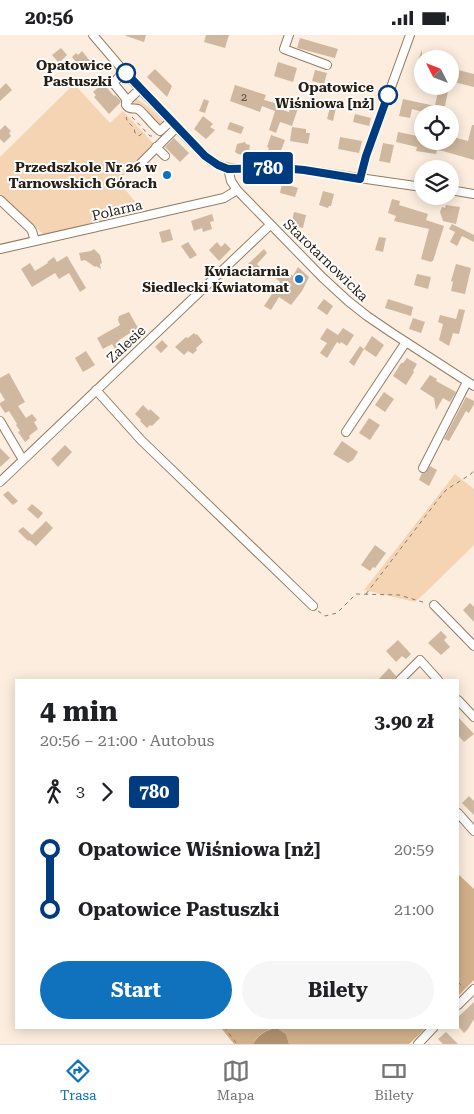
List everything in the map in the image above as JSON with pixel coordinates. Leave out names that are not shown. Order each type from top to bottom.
[{"type":"street","points":[[92,35],[174,124],[211,161],[223,167],[228,169],[282,168],[304,170],[414,186]]},
{"type":"street","points":[[289,35],[284,49],[327,65]]},
{"type":"street","points":[[360,179],[366,156],[410,35]]},
{"type":"street","points":[[125,72],[114,83],[128,101]]},
{"type":"street","points":[[140,89],[126,105],[130,109],[138,109],[158,130],[174,124]]},
{"type":"street","points":[[140,163],[156,147],[174,124]]},
{"type":"street","points":[[156,147],[165,156]]},
{"type":"street","name":"Starotarnowicka","points":[[228,169],[231,181],[237,191],[348,301],[367,316],[470,384]]},
{"type":"street","name":"Polarna","points":[[0,249],[224,198],[237,191]]},
{"type":"street","points":[[459,191],[474,193]]},
{"type":"street","points":[[0,200],[30,228],[35,241]]},
{"type":"street","name":"Zalesie","points":[[0,482],[270,225]]},
{"type":"street","points":[[346,432],[406,342]]},
{"type":"street","points":[[423,467],[470,384]]},
{"type":"street","points":[[96,390],[141,440],[312,606]]},
{"type":"street","points":[[0,421],[23,460]]},
{"type":"street","points":[[434,605],[474,646]]},
{"type":"street","points":[[401,679],[420,660],[437,679]]},
{"type":"street","points":[[459,701],[474,717]]},
{"type":"street","points":[[459,814],[474,831]]},
{"type":"street","points":[[459,1004],[474,989]]},
{"type":"street","points":[[418,1044],[432,1029]]},
{"type":"path","points":[[130,115],[126,118],[134,128],[135,133],[139,136],[145,131]]},
{"type":"path","points":[[366,594],[446,490],[471,474],[474,470]]},
{"type":"path","points":[[312,606],[325,616],[337,613],[356,594],[399,595],[434,605]]},
{"type":"path","points":[[226,1029],[237,1044]]},
{"type":"shaded area","points":[[74,84],[110,123],[123,111],[154,144],[118,181],[142,210],[44,235],[0,194],[0,157]]},
{"type":"shaded area","points":[[136,98],[150,108],[165,124],[160,127],[130,106],[131,101]]},
{"type":"shaded area","points":[[455,474],[474,489],[474,545],[415,602],[364,590]]},
{"type":"shaded area","points":[[459,875],[474,889],[474,980],[459,995]]},
{"type":"shaded area","points":[[222,1029],[270,1029],[257,1038],[253,1044],[234,1044]]},
{"type":"shaded area","points":[[278,1029],[425,1029],[409,1044],[289,1044],[286,1034]]},
{"type":"shaded area","points":[[278,1029],[286,1034],[289,1044],[253,1044],[263,1033]]},
{"type":"building","points":[[126,35],[146,35],[144,42]]},
{"type":"building","points":[[206,35],[229,35],[225,48],[204,42]]},
{"type":"building","points":[[300,38],[338,49],[335,58],[297,48]]},
{"type":"building","points":[[61,48],[67,55],[59,63],[52,55]]},
{"type":"building","points":[[82,51],[90,61],[81,68],[72,57]]},
{"type":"building","points":[[278,62],[297,68],[293,82],[274,76]]},
{"type":"building","points":[[155,69],[172,86],[167,97],[147,77]]},
{"type":"building","points":[[315,70],[327,73],[324,84],[312,81]]},
{"type":"building","points":[[459,70],[474,74],[474,87],[459,83]]},
{"type":"building","points":[[6,83],[12,90],[0,101],[0,89]]},
{"type":"building","points":[[103,83],[121,101],[109,114],[94,97],[96,95],[93,92]]},
{"type":"building","points":[[235,85],[266,95],[264,100],[278,104],[275,111],[262,106],[260,112],[230,101]]},
{"type":"building","points":[[437,95],[447,95],[445,105],[435,105]]},
{"type":"building","points":[[204,99],[209,101],[205,113],[199,111]]},
{"type":"building","points":[[403,99],[430,105],[414,105],[410,118],[399,116]]},
{"type":"building","points":[[292,102],[299,105],[292,126],[280,122],[276,133],[269,130],[276,108],[289,112]]},
{"type":"building","points":[[330,107],[336,108],[333,121],[327,119]]},
{"type":"building","points":[[355,114],[371,118],[369,126],[353,122]]},
{"type":"building","points":[[203,116],[213,124],[210,127],[215,130],[206,139],[194,129]]},
{"type":"building","points":[[230,122],[244,127],[241,134],[227,129]]},
{"type":"building","points":[[5,125],[11,131],[9,133],[11,136],[4,143],[0,139],[0,130]]},
{"type":"building","points":[[472,125],[474,125],[474,160],[437,150],[459,150],[459,139],[468,141]]},
{"type":"building","points":[[292,127],[306,129],[306,133],[310,133],[308,144],[290,141]]},
{"type":"building","points":[[398,132],[414,135],[414,146],[396,142]]},
{"type":"building","points":[[271,135],[285,140],[279,156],[267,152]]},
{"type":"building","points":[[340,137],[362,141],[359,153],[338,149]]},
{"type":"building","points":[[174,138],[189,153],[180,162],[165,147]]},
{"type":"building","points":[[245,142],[250,145],[248,156],[235,152],[237,144]]},
{"type":"building","points":[[383,143],[394,145],[390,163],[379,161]]},
{"type":"building","points":[[416,150],[437,150],[436,154]]},
{"type":"building","points":[[282,183],[298,188],[295,197],[280,193]]},
{"type":"building","points":[[323,191],[334,194],[331,206],[328,208],[319,205]]},
{"type":"building","points":[[392,199],[400,201],[399,205],[428,214],[426,220],[444,226],[433,261],[421,259],[429,229],[394,221],[396,216],[388,213]]},
{"type":"building","points":[[446,205],[460,207],[456,224],[443,221],[440,212],[442,207],[445,208]]},
{"type":"building","points":[[294,212],[306,215],[303,228],[291,225]]},
{"type":"building","points":[[212,214],[214,221],[210,222],[212,229],[203,232],[202,228],[194,231],[191,221]]},
{"type":"building","points":[[452,224],[474,235],[474,242],[462,236],[457,246],[450,242],[455,232],[449,229]]},
{"type":"building","points":[[170,229],[173,240],[162,243],[159,232]]},
{"type":"building","points":[[379,237],[386,238],[383,252],[375,250]]},
{"type":"building","points":[[188,242],[197,255],[190,259],[181,246]]},
{"type":"building","points":[[217,242],[221,247],[225,243],[231,249],[219,261],[209,250]]},
{"type":"building","points":[[94,249],[100,255],[101,269],[85,260],[81,261],[79,253]]},
{"type":"building","points":[[264,249],[267,253],[257,264],[263,270],[256,277],[251,271],[253,269],[248,264]]},
{"type":"building","points":[[67,256],[86,288],[80,292],[69,273],[59,279],[55,273],[32,287],[21,269],[30,263],[35,271],[54,257],[57,262]]},
{"type":"building","points":[[456,264],[471,268],[465,294],[451,291],[453,282],[451,281]]},
{"type":"building","points":[[279,265],[293,276],[298,267],[309,277],[302,291],[291,305],[279,297],[271,310],[264,306],[280,282],[271,274]]},
{"type":"building","points":[[417,274],[431,277],[428,289],[414,285]]},
{"type":"building","points":[[324,299],[333,306],[327,315],[317,308]]},
{"type":"building","points":[[388,299],[413,307],[411,316],[385,308]]},
{"type":"building","points":[[459,309],[465,310],[459,334],[453,333],[449,346],[439,340],[443,324],[438,322],[440,315],[456,319]]},
{"type":"building","points":[[129,312],[138,328],[119,340],[124,349],[117,353],[112,344],[103,349],[97,338],[120,325],[119,316]]},
{"type":"building","points":[[413,318],[425,322],[421,333],[409,329]]},
{"type":"building","points":[[327,328],[338,335],[343,328],[354,335],[347,346],[337,342],[327,358],[320,353],[327,343],[320,339]]},
{"type":"building","points":[[194,333],[203,342],[196,348],[197,350],[193,354],[188,351],[184,355],[175,347],[186,337],[188,338]]},
{"type":"building","points":[[372,336],[384,345],[376,357],[364,349]]},
{"type":"building","points":[[162,340],[168,346],[161,353],[155,347]]},
{"type":"building","points":[[360,346],[364,349],[354,366],[349,362]]},
{"type":"building","points":[[86,351],[95,365],[83,372],[75,358]]},
{"type":"building","points":[[407,358],[417,364],[406,385],[393,376],[401,363]]},
{"type":"building","points":[[9,373],[25,402],[18,406],[26,418],[32,414],[37,420],[34,422],[38,429],[25,442],[18,432],[20,431],[17,424],[9,411],[5,413],[0,405],[5,400],[0,392],[0,378]]},
{"type":"building","points":[[430,375],[437,379],[436,381],[456,392],[450,402],[443,398],[436,410],[434,398],[420,389]]},
{"type":"building","points":[[384,392],[394,399],[385,412],[375,405]]},
{"type":"building","points":[[466,397],[474,401],[474,404],[469,413],[466,411],[449,441],[444,439]]},
{"type":"building","points":[[143,405],[160,418],[147,428],[135,414]]},
{"type":"building","points":[[369,418],[380,425],[370,440],[359,433]]},
{"type":"building","points":[[342,441],[358,452],[353,460],[348,463],[333,454]]},
{"type":"building","points":[[65,445],[72,452],[58,467],[51,459]]},
{"type":"building","points":[[0,448],[10,458],[0,467]]},
{"type":"building","points":[[430,466],[437,470],[429,486],[419,480],[422,473],[426,472]]},
{"type":"building","points":[[8,491],[18,501],[13,505],[3,495]]},
{"type":"building","points":[[32,504],[43,513],[38,519],[27,509]]},
{"type":"building","points":[[46,521],[53,528],[36,546],[18,531],[23,527],[32,535]]},
{"type":"building","points":[[375,545],[386,553],[375,568],[373,567],[370,571],[361,565]]},
{"type":"building","points":[[470,603],[474,607],[474,622],[463,610]]},
{"type":"building","points":[[441,631],[447,637],[444,640],[450,647],[441,655],[428,643]]},
{"type":"building","points":[[398,640],[411,654],[406,659],[402,656],[396,662],[386,651]]},
{"type":"building","points":[[389,668],[396,676],[394,679],[379,679]]},
{"type":"building","points":[[459,718],[474,734],[464,742],[459,736]]},
{"type":"building","points":[[469,796],[474,801],[474,815],[462,803]]},
{"type":"building","points":[[474,1002],[474,1019],[464,1033],[459,1027],[459,1016]]},
{"type":"building","points":[[446,1032],[458,1044],[443,1044],[438,1039]]},
{"type":"bus line","name":"780","points":[[126,73],[205,156],[228,169],[282,168],[360,179],[366,156],[388,95]]},
{"type":"place","name":"Opatowice Pastuszki","points":[[126,73]]},
{"type":"place","name":"Opatowice Wiśniowa [nż]","points":[[388,95]]},
{"type":"place","name":"Przedszkole Nr 26 w Tarnowskich Górach","points":[[167,175]]},
{"type":"place","name":"Kwiaciarnia Siedlecki Kwiatomat","points":[[299,279]]}]
